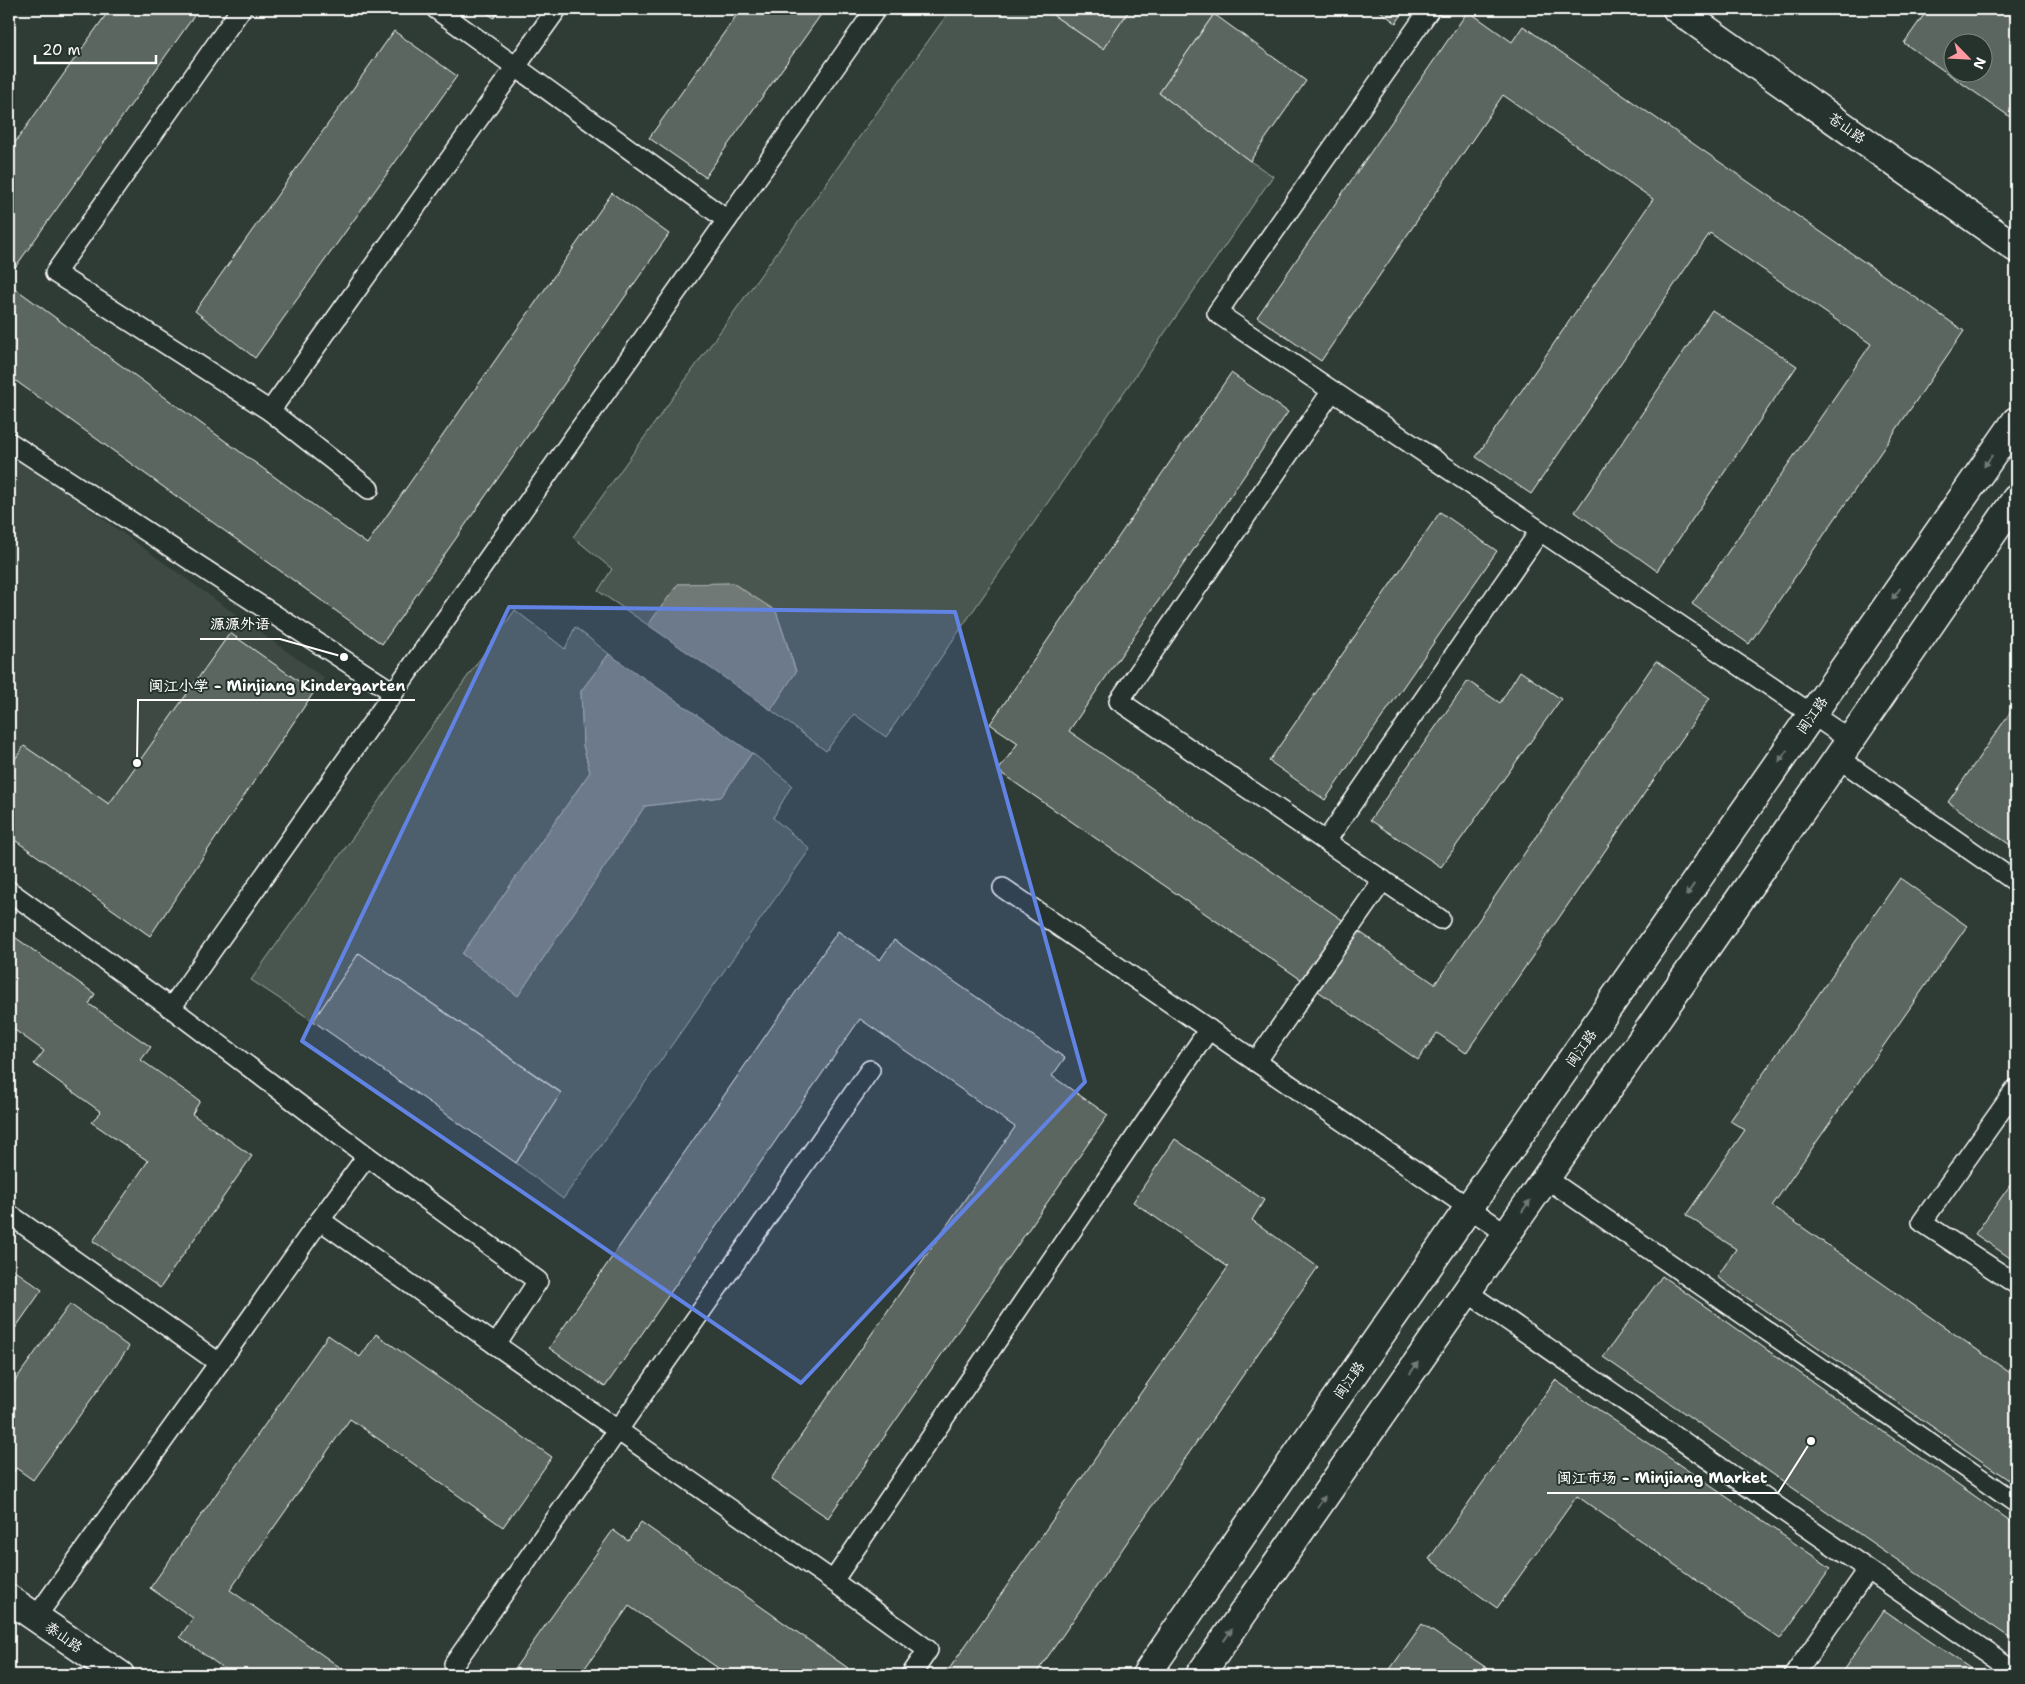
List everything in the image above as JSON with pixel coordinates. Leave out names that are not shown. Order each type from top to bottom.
[{"type":"main road","name":"苍山路","points":[[1677,9],[2016,248]]},
{"type":"main road","name":"闽江路","points":[[1146,1675],[2016,421]]},
{"type":"main road","points":[[1200,1675],[1844,749],[2016,498]]},
{"type":"main road","name":"泰山路","points":[[9,1599],[120,1675]]},
{"type":"lane","points":[[241,9],[55,273],[270,411],[369,489]]},
{"type":"lane","points":[[436,9],[727,220]]},
{"type":"lane","points":[[270,411],[557,9]]},
{"type":"lane","points":[[171,1008],[876,9]]},
{"type":"lane","points":[[1430,9],[1217,313],[1812,714],[1844,749],[2016,882]]},
{"type":"lane","points":[[1332,391],[1119,701],[1440,919]]},
{"type":"lane","points":[[9,442],[393,692]]},
{"type":"lane","points":[[1326,841],[1540,531]]},
{"type":"lane","points":[[1256,1062],[1383,880]]},
{"type":"lane","points":[[1003,888],[1507,1234]]},
{"type":"lane","points":[[9,891],[171,1008],[367,1156],[538,1281],[496,1345]]},
{"type":"lane","points":[[833,1581],[1209,1029]]},
{"type":"lane","points":[[454,1664],[870,1070]]},
{"type":"lane","points":[[2016,1089],[1922,1222],[2016,1284]]},
{"type":"lane","points":[[36,1617],[367,1156]]},
{"type":"lane","points":[[1546,1178],[2016,1503]]},
{"type":"lane","points":[[9,1214],[219,1363]]},
{"type":"lane","points":[[320,1220],[928,1650],[911,1675]]},
{"type":"lane","points":[[1467,1292],[2016,1672]]},
{"type":"lane","points":[[1794,1675],[1868,1570]]},
{"type":"highlighted area","points":[[509,607],[955,612],[1085,1082],[801,1383],[302,1041]]},
{"type":"shaded area","points":[[951,9],[1044,9],[1103,49],[1130,9],[1207,9],[1214,14],[1159,93],[1273,176],[886,737],[854,714],[826,751],[771,710],[796,671],[776,611],[733,583],[678,584],[648,625],[598,591],[612,569],[573,537]]},
{"type":"shaded area","points":[[9,451],[324,678],[150,936],[9,834]]},
{"type":"shaded area","points":[[732,583],[776,611],[796,672],[771,710],[648,625],[678,584]]},
{"type":"shaded area","points":[[515,610],[565,649],[575,627],[609,654],[581,691],[583,745],[590,772],[462,954],[518,996],[645,806],[721,797],[752,753],[792,785],[773,818],[810,849],[563,1199],[516,1163],[561,1092],[359,953],[313,1021],[251,980]]},
{"type":"shaded area","points":[[609,654],[752,753],[721,797],[645,806],[518,996],[462,954],[590,772],[583,745],[581,691]]},
{"type":"building","points":[[110,9],[199,9],[9,276],[9,151]]},
{"type":"building","points":[[481,9],[500,9],[494,18]]},
{"type":"building","points":[[741,9],[825,9],[705,177],[649,138]]},
{"type":"building","points":[[1044,9],[1130,9],[1103,49]]},
{"type":"building","points":[[1377,9],[1406,9],[1396,23]]},
{"type":"building","points":[[1928,9],[2007,9],[2016,15],[2016,121],[1960,82],[1992,82],[1992,32],[1942,32],[1942,69],[1904,43]]},
{"type":"building","points":[[1468,11],[1512,42],[1523,26],[1964,331],[1749,644],[1692,604],[1871,344],[1710,233],[1531,494],[1476,457],[1653,199],[1503,95],[1321,361],[1257,317]]},
{"type":"building","points":[[1214,14],[1306,81],[1250,161],[1159,93]]},
{"type":"building","points":[[394,31],[457,76],[255,358],[195,311]]},
{"type":"building","points":[[612,193],[669,234],[382,644],[9,376],[9,284],[367,544]]},
{"type":"building","points":[[1712,310],[1797,366],[1657,571],[1575,512]]},
{"type":"building","points":[[1231,373],[1288,412],[1069,731],[1435,984],[1656,661],[1710,698],[1466,1053],[1437,1033],[1418,1060],[998,771],[1018,743],[990,724]]},
{"type":"building","points":[[1440,512],[1497,551],[1325,800],[1269,761]]},
{"type":"building","points":[[230,633],[314,692],[150,936],[9,836],[9,768],[24,746],[109,804]]},
{"type":"building","points":[[1520,671],[1561,699],[1441,867],[1370,820],[1468,681],[1500,703]]},
{"type":"building","points":[[2016,704],[2016,849],[1948,802]]},
{"type":"building","points":[[1900,878],[1967,926],[1772,1206],[2016,1377],[2016,1485],[1717,1277],[1736,1249],[1686,1215],[1745,1130],[1730,1121]]},
{"type":"building","points":[[838,931],[880,960],[894,940],[1065,1058],[1052,1076],[1108,1115],[828,1518],[771,1479],[1015,1127],[860,1019],[605,1387],[549,1348]]},
{"type":"building","points":[[9,933],[95,994],[89,1004],[151,1047],[141,1060],[200,1101],[192,1114],[252,1156],[160,1288],[93,1241],[148,1161],[91,1122],[101,1112],[34,1064],[44,1051],[9,1026]]},
{"type":"building","points":[[359,953],[561,1093],[516,1163],[313,1021]]},
{"type":"building","points":[[1175,1139],[1264,1200],[1252,1220],[1318,1267],[1035,1675],[945,1675],[1228,1267],[1133,1202]]},
{"type":"building","points":[[2016,1177],[2016,1262],[1975,1234]]},
{"type":"building","points":[[9,1266],[42,1290],[9,1337]]},
{"type":"building","points":[[1662,1276],[2016,1525],[2016,1642],[1603,1357]]},
{"type":"building","points":[[70,1304],[129,1347],[33,1480],[16,1468],[9,1479],[9,1389]]},
{"type":"building","points":[[376,1334],[552,1457],[503,1527],[350,1419],[230,1590],[351,1675],[233,1675],[180,1637],[193,1618],[150,1588],[328,1335],[360,1357]]},
{"type":"building","points":[[1555,1380],[1831,1568],[1780,1639],[1577,1496],[1497,1608],[1429,1559]]},
{"type":"building","points":[[641,1522],[848,1668],[843,1675],[728,1675],[629,1606],[580,1675],[510,1675],[613,1530],[628,1541]]},
{"type":"building","points":[[1884,1610],[1980,1675],[1847,1675],[1842,1672]]},
{"type":"building","points":[[1422,1624],[1497,1675],[1386,1675]]},
{"type":"place","name":"源源外语","points":[[344,657]]},
{"type":"place","name":"闽江小学 - Minjiang Kindergarten","points":[[137,763]]},
{"type":"place","name":"闽江市场 - Minjiang Market","points":[[1811,1441]]}]
